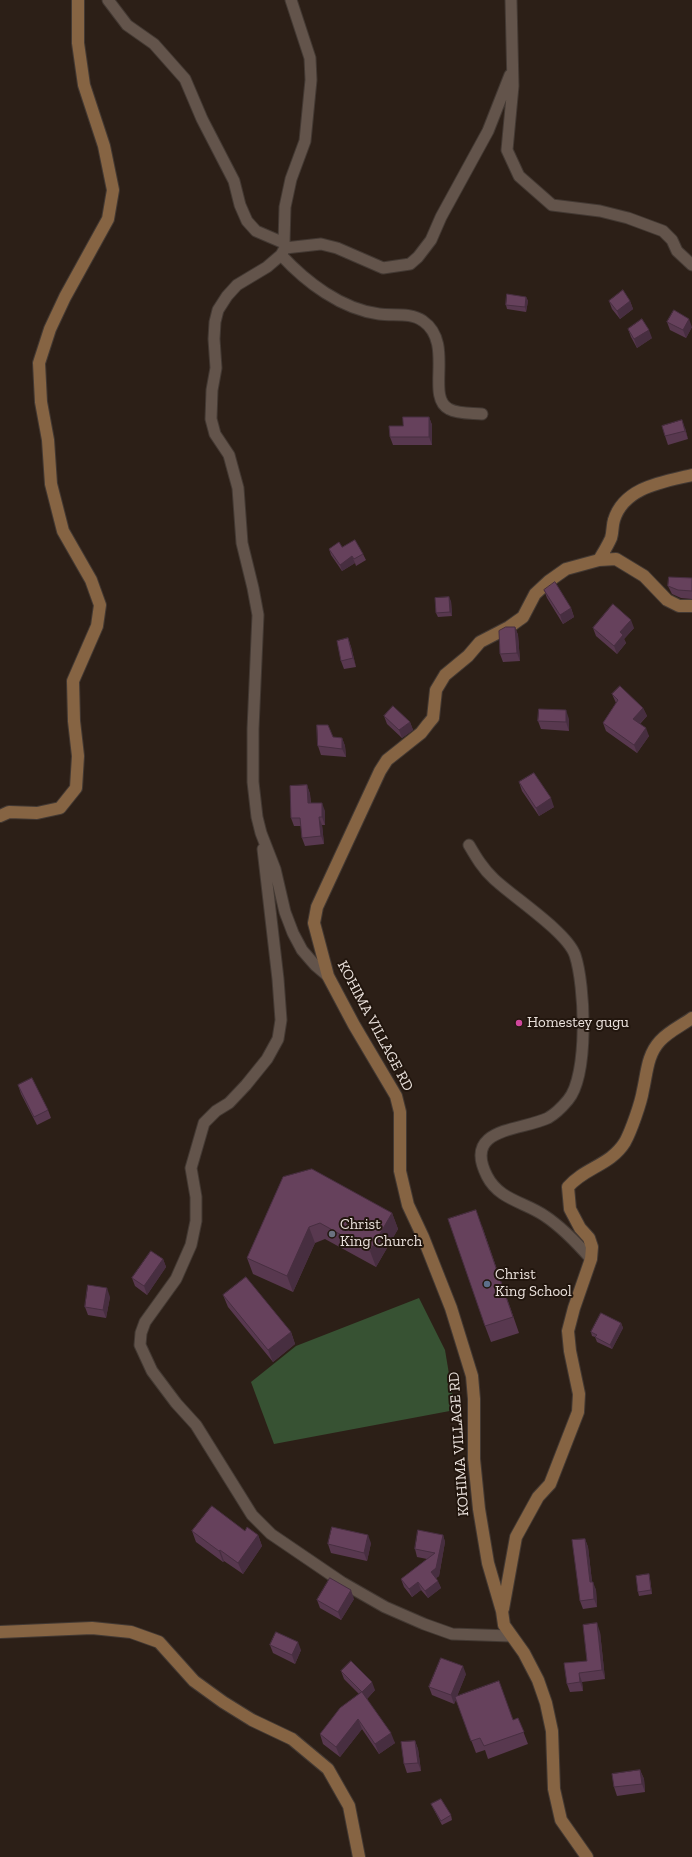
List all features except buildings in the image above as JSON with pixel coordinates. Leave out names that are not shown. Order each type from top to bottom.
[{"type":"main road","points":[[0,816],[9,812],[37,813],[60,808],[76,788],[78,756],[74,721],[73,681],[97,626],[100,605],[90,580],[63,531],[51,484],[48,440],[41,402],[39,363],[50,329],[65,297],[108,219],[113,190],[104,146],[84,85],[78,43],[78,0]]},
{"type":"main road","points":[[599,560],[611,538],[614,520],[621,506],[632,494],[649,486],[692,475]]},
{"type":"main road","name":"KOHIMA VILLAGE RD","points":[[587,1857],[561,1820],[554,1789],[552,1731],[546,1703],[538,1680],[504,1625],[502,1611],[488,1563],[479,1509],[474,1459],[474,1399],[472,1376],[451,1308],[423,1237],[408,1205],[400,1171],[400,1112],[396,1096],[354,1025],[328,976],[314,923],[317,906],[380,770],[388,760],[421,733],[433,718],[436,690],[440,683],[445,676],[468,656],[480,642],[509,627],[523,617],[535,594],[555,577],[566,569],[599,560],[616,559],[644,576],[667,600],[679,606],[692,606]]},
{"type":"main road","points":[[502,1611],[516,1537],[538,1498],[550,1484],[578,1412],[579,1394],[570,1351],[568,1331],[574,1308],[591,1259],[592,1247],[589,1238],[580,1228],[570,1209],[568,1187],[576,1178],[588,1170],[604,1164],[614,1156],[625,1141],[643,1092],[652,1052],[659,1042],[672,1030],[692,1018]]},
{"type":"main road","points":[[0,1632],[92,1628],[131,1632],[159,1642],[194,1681],[223,1702],[252,1720],[292,1739],[328,1770],[349,1806],[359,1857]]},
{"type":"street","points":[[108,0],[127,25],[154,44],[185,79],[202,119],[234,181],[240,205],[247,221],[256,231],[283,249],[311,283],[338,300],[362,311],[379,314],[414,316],[423,320],[430,327],[439,344],[438,389],[441,401],[447,409],[456,412],[482,414]]},
{"type":"street","points":[[291,0],[310,58],[311,80],[305,140],[291,179],[285,207],[283,249],[268,267],[237,285],[226,296],[218,310],[214,328],[216,368],[211,407],[215,434],[229,455],[238,488],[242,543],[258,615],[253,729],[253,782],[257,817],[274,869],[285,912],[293,933],[302,950],[315,965],[328,976]]},
{"type":"street","points":[[512,0],[513,86],[507,150],[519,176],[552,206],[600,211],[628,218],[663,231],[672,240],[677,251],[692,265]]},
{"type":"street","points":[[283,249],[321,244],[337,248],[383,268],[410,264],[418,257],[431,240],[441,217],[488,131],[513,67]]},
{"type":"street","points":[[261,833],[279,986],[281,1020],[278,1039],[267,1059],[246,1085],[229,1103],[216,1111],[204,1123],[191,1168],[196,1197],[196,1221],[191,1245],[176,1279],[145,1322],[141,1333],[140,1345],[152,1371],[176,1403],[196,1425],[252,1515],[271,1534],[342,1583],[385,1607],[424,1624],[452,1634],[511,1636]]},
{"type":"street","points":[[468,845],[483,868],[493,879],[551,926],[571,946],[575,955],[582,994],[581,1063],[575,1090],[568,1099],[549,1117],[514,1127],[488,1138],[482,1149],[483,1167],[487,1176],[499,1192],[545,1215],[577,1242],[591,1259]]},
{"type":"green space","points":[[419,1298],[445,1350],[455,1410],[274,1444],[251,1382],[296,1346]]},
{"type":"place","name":"Homestey gugu","points":[[519,1023]]},
{"type":"place","name":"Christ King Church","points":[[332,1234]]},
{"type":"place","name":"Christ King School","points":[[487,1284]]}]
